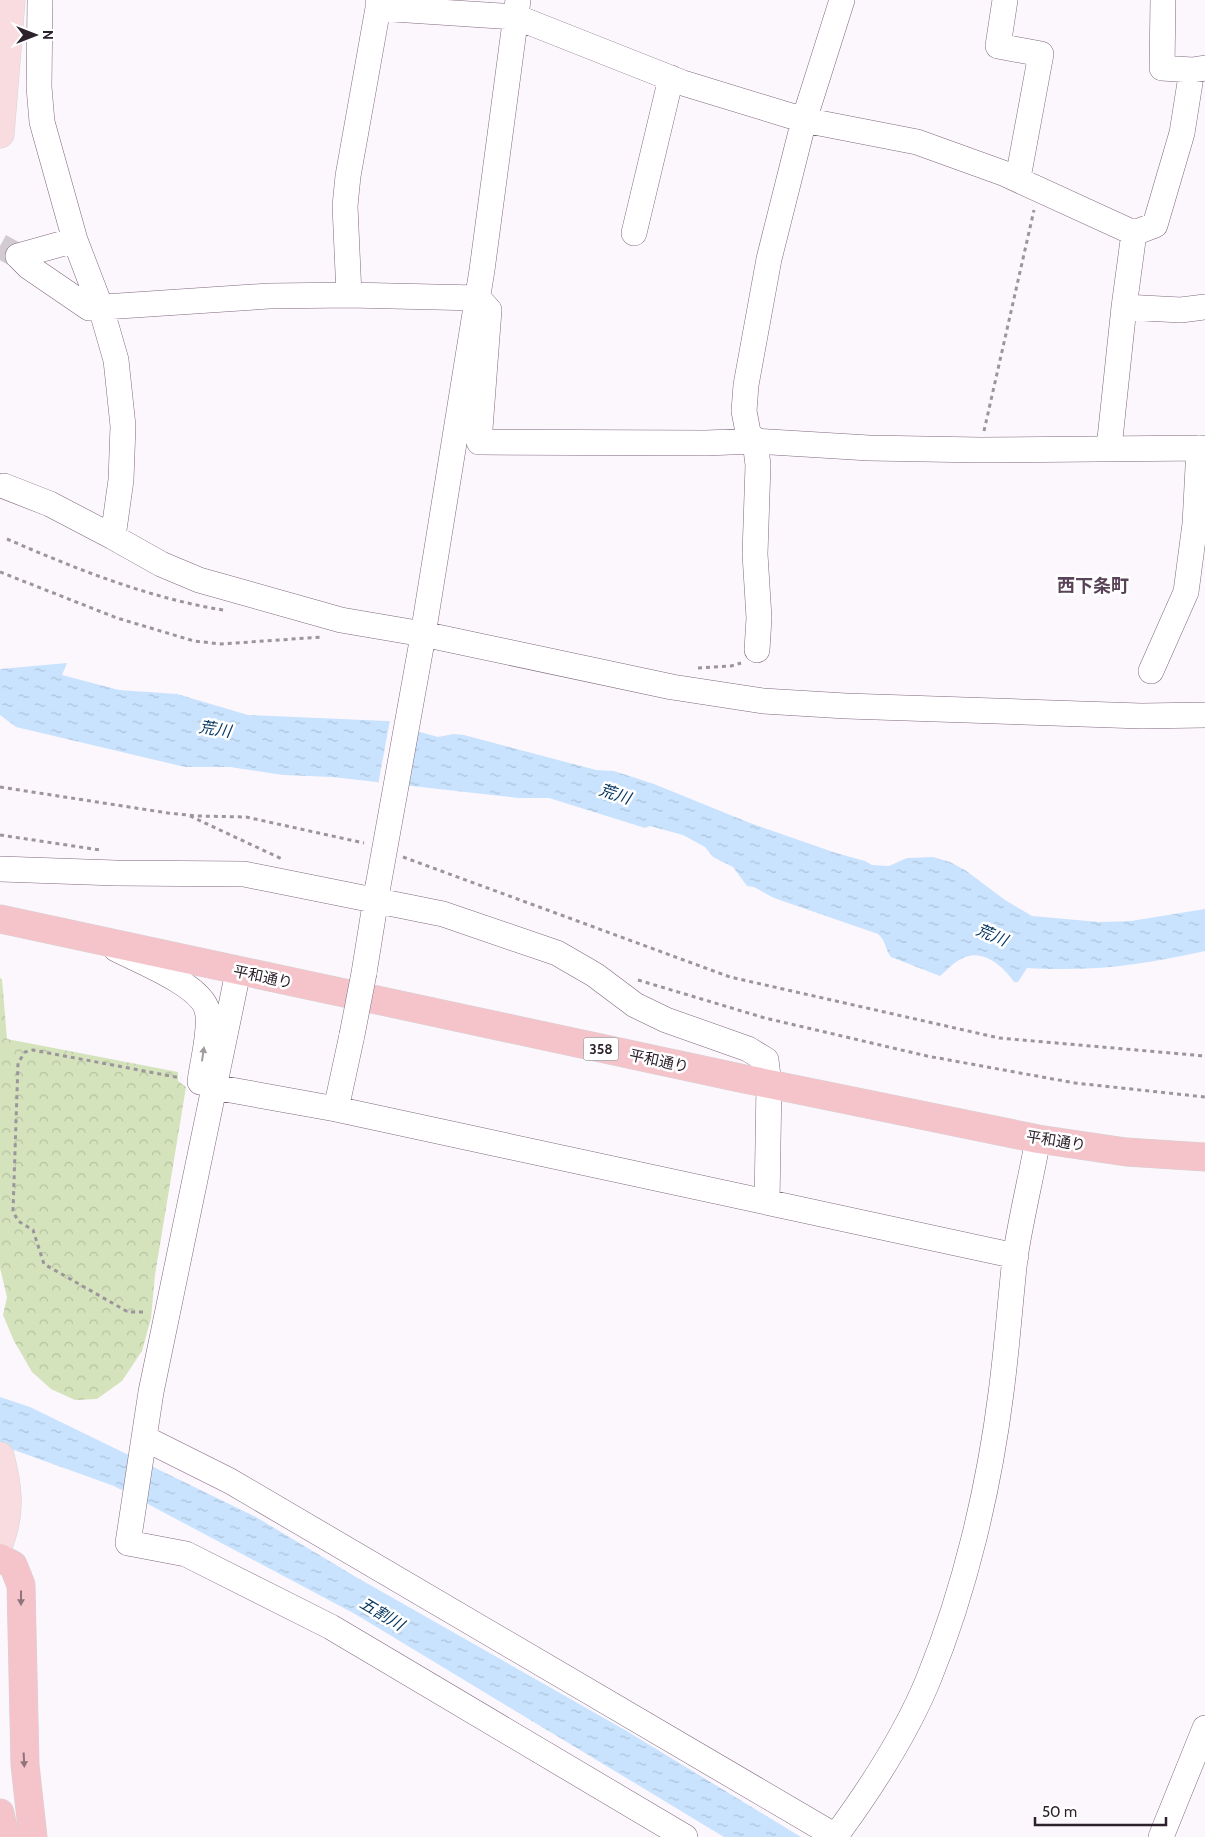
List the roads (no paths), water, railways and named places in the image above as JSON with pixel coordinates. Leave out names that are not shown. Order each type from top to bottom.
[{"type":"highway","name":"平和通り","points":[[0,919],[238,972],[1038,1139],[1126,1152],[1205,1157]]},
{"type":"highway","points":[[0,1558],[12,1566],[21,1584],[24,1747],[33,1837]]},
{"type":"highway","points":[[0,1813],[5,1837]]},
{"type":"main road","points":[[0,134],[11,0]]},
{"type":"main road","points":[[0,930],[62,933]]},
{"type":"main road","points":[[0,1456],[8,1486],[7,1522],[0,1541]]},
{"type":"street","points":[[40,0],[38,87],[42,122],[75,240],[101,308],[116,360],[123,426],[121,480],[114,537]]},
{"type":"street","points":[[757,650],[759,618],[755,554],[758,465],[755,441],[748,432],[744,411],[746,385],[769,259],[804,120],[842,0]]},
{"type":"street","points":[[1005,0],[998,46],[1041,54],[1029,183]]},
{"type":"street","points":[[349,294],[346,206],[348,176],[378,4],[517,8],[671,78],[804,120],[917,142],[1029,183],[1134,232],[1154,225],[1199,69],[1162,68],[1163,0]]},
{"type":"street","points":[[336,1109],[364,973],[422,641],[478,298],[517,8]]},
{"type":"street","points":[[634,233],[671,78]]},
{"type":"street","points":[[1109,448],[1134,232]]},
{"type":"street","points":[[75,240],[18,256],[29,267],[89,308],[269,296],[349,294],[478,298],[489,310],[479,442],[706,443],[755,441],[869,448],[980,450],[1202,448],[1186,592],[1151,671]]},
{"type":"street","points":[[1124,307],[1181,310],[1205,307]]},
{"type":"street","points":[[4,486],[50,504],[161,564],[199,580],[422,641],[672,687],[763,701],[846,706],[1141,716],[1205,715]]},
{"type":"street","points":[[0,869],[107,873],[244,874],[377,894],[443,914],[557,953],[596,975],[635,1005],[666,1020],[760,1055],[766,1060],[768,1069],[767,1202]]},
{"type":"street","points":[[104,942],[187,985],[202,1000],[207,1009],[208,1022],[199,1085],[204,1137]]},
{"type":"street","points":[[238,972],[151,1392],[128,1543],[186,1554],[331,1627],[685,1837]]},
{"type":"street","points":[[214,1088],[336,1109],[1016,1256]]},
{"type":"street","points":[[143,1443],[230,1481],[836,1837],[851,1817],[903,1732],[929,1680],[947,1630],[980,1510],[1001,1395],[1016,1256],[1038,1139]]},
{"type":"street","points":[[1161,1837],[1205,1728]]},
{"type":"water","name":"荒川","points":[[67,663],[62,675],[119,690],[177,694],[248,715],[410,722],[413,730],[438,737],[453,734],[464,735],[596,770],[614,771],[654,784],[750,823],[836,853],[865,861],[872,865],[889,866],[907,858],[933,857],[950,862],[965,870],[1005,900],[1032,916],[1099,922],[1131,921],[1205,909],[1205,951],[1138,964],[1073,969],[1027,968],[1018,982],[1014,982],[1004,970],[991,960],[977,955],[955,962],[940,976],[891,957],[878,934],[774,898],[754,887],[747,886],[733,867],[713,857],[705,847],[683,835],[650,826],[645,828],[549,798],[519,798],[332,777],[283,775],[230,767],[185,767],[16,727],[0,715],[0,669]]},
{"type":"water","name":"五割川","points":[[0,1397],[30,1407],[256,1517],[356,1577],[625,1730],[801,1837],[724,1837],[355,1614],[114,1486],[0,1445]]},
{"type":"tunnel","points":[[0,246],[18,256]]},
{"type":"district","name":"西下条町","points":[[1093,586]]}]
